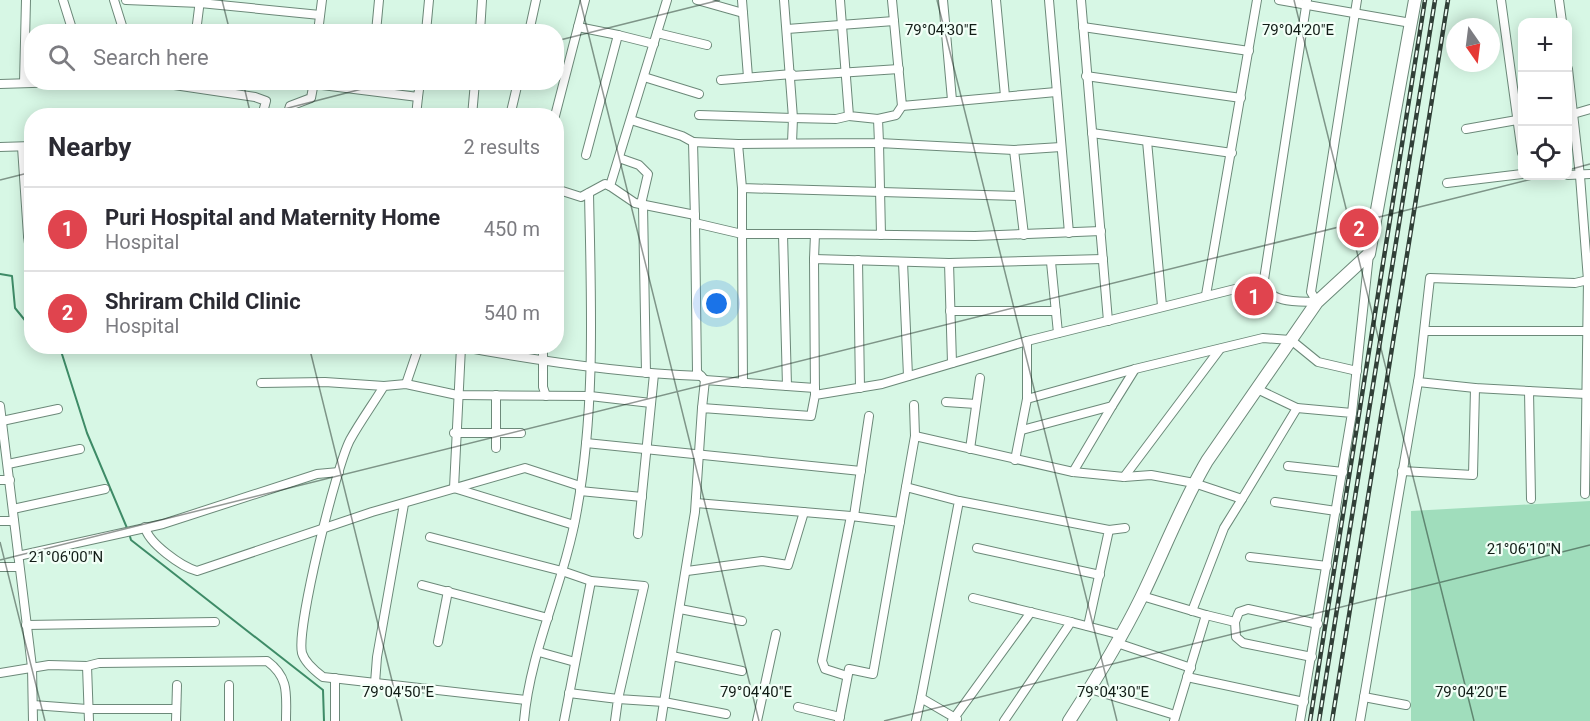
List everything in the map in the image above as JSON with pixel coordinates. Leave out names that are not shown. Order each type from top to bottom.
[{"type":"street","points":[[25,24],[26,0]]},
{"type":"street","points":[[63,0],[70,24]]},
{"type":"street","points":[[114,0],[122,24]]},
{"type":"street","points":[[126,0],[200,1],[320,15]]},
{"type":"street","points":[[319,24],[322,0]]},
{"type":"street","points":[[377,24],[379,0]]},
{"type":"street","points":[[427,24],[429,0]]},
{"type":"street","points":[[480,24],[482,0]]},
{"type":"street","points":[[531,24],[536,0]]},
{"type":"street","points":[[564,84],[585,0]]},
{"type":"street","points":[[610,186],[667,0]]},
{"type":"street","points":[[698,0],[744,13]]},
{"type":"street","points":[[742,0],[748,77]]},
{"type":"street","points":[[784,0],[792,75],[794,118],[792,143]]},
{"type":"street","points":[[840,0],[849,116]]},
{"type":"street","points":[[699,115],[836,119],[849,116],[878,119],[896,115],[902,106],[892,0]]},
{"type":"street","points":[[943,0],[952,100]]},
{"type":"street","points":[[996,0],[1005,96]]},
{"type":"street","points":[[1049,0],[1070,233]]},
{"type":"street","points":[[1081,0],[1108,321]]},
{"type":"street","points":[[1206,295],[1257,0]]},
{"type":"street","points":[[1279,0],[1306,2],[1355,15],[1411,23]]},
{"type":"street","points":[[1317,302],[1311,292],[1357,0]]},
{"type":"street","points":[[1300,721],[1328,566],[1352,413],[1369,254],[1415,0]]},
{"type":"street","points":[[1501,0],[1518,127]]},
{"type":"street","points":[[1559,0],[1561,18]]},
{"type":"street","points":[[197,24],[200,1]]},
{"type":"street","points":[[1306,2],[1263,286],[1269,295],[1282,300],[1317,302]]},
{"type":"street","points":[[787,29],[894,21]]},
{"type":"street","points":[[578,27],[654,44]]},
{"type":"street","points":[[1083,27],[1249,51]]},
{"type":"street","points":[[657,33],[706,45]]},
{"type":"street","points":[[586,156],[618,35]]},
{"type":"street","points":[[721,80],[898,69]]},
{"type":"street","points":[[1568,72],[1580,176],[1588,280],[1585,494]]},
{"type":"street","points":[[1086,76],[1241,98]]},
{"type":"street","points":[[644,77],[699,94]]},
{"type":"street","points":[[0,84],[24,83]]},
{"type":"street","points":[[211,90],[266,101],[264,108]]},
{"type":"street","points":[[289,108],[311,98],[313,90]]},
{"type":"street","points":[[366,90],[418,97]]},
{"type":"street","points":[[417,108],[419,90]]},
{"type":"street","points":[[473,108],[474,90]]},
{"type":"street","points":[[512,108],[516,90]]},
{"type":"street","points":[[557,108],[562,90]]},
{"type":"street","points":[[902,106],[1056,92]]},
{"type":"street","points":[[1573,114],[1590,109]]},
{"type":"street","points":[[878,119],[881,235]]},
{"type":"street","points":[[631,120],[682,136],[693,142],[879,143],[1014,150],[1061,147]]},
{"type":"street","points":[[1466,129],[1517,120]]},
{"type":"street","points":[[1092,133],[1232,153]]},
{"type":"street","points":[[1147,141],[1162,306]]},
{"type":"street","points":[[661,721],[687,571],[700,456],[703,378],[697,372],[693,142]]},
{"type":"street","points":[[738,144],[742,188],[743,383]]},
{"type":"street","points":[[0,147],[24,146]]},
{"type":"street","points":[[1014,150],[1024,235]]},
{"type":"street","points":[[619,158],[639,165],[648,174],[642,205],[651,403],[638,534]]},
{"type":"street","points":[[1448,183],[1518,174]]},
{"type":"street","points":[[1572,175],[1590,174]]},
{"type":"street","points":[[564,192],[581,197],[605,184],[642,205],[742,234],[1024,235],[1101,231]]},
{"type":"street","points":[[742,188],[880,190],[1019,196]]},
{"type":"street","points":[[524,721],[526,700],[574,525],[586,443],[592,367],[589,193]]},
{"type":"street","points":[[783,234],[787,386]]},
{"type":"street","points":[[702,408],[811,416],[815,392],[813,259],[815,234]]},
{"type":"street","points":[[1069,721],[1090,689],[1142,596],[1194,483],[1317,302],[1369,254]]},
{"type":"street","points":[[813,259],[949,263],[1103,259]]},
{"type":"street","points":[[858,260],[860,388]]},
{"type":"street","points":[[903,262],[908,376]]},
{"type":"street","points":[[1051,262],[1058,333]]},
{"type":"street","points":[[949,263],[952,363]]},
{"type":"street","points":[[1360,721],[1418,382],[1426,331],[1430,278],[1575,282],[1588,280]]},
{"type":"street","points":[[514,354],[543,361],[787,386],[815,392],[860,388],[1162,306],[1247,286],[1263,286]]},
{"type":"street","points":[[950,311],[1056,311]]},
{"type":"street","points":[[1426,331],[1589,331]]},
{"type":"street","points":[[1027,399],[1135,369],[1263,338],[1291,340],[1318,363],[1357,371]]},
{"type":"street","points":[[1015,460],[1027,399],[1027,341]]},
{"type":"street","points":[[1124,477],[1220,349]]},
{"type":"street","points":[[406,384],[416,354]]},
{"type":"street","points":[[453,488],[459,354]]},
{"type":"street","points":[[543,354],[543,387],[546,396]]},
{"type":"street","points":[[1073,472],[1135,369]]},
{"type":"street","points":[[970,449],[980,378]]},
{"type":"street","points":[[261,383],[326,382],[384,386],[406,384],[457,395],[590,396],[651,403]]},
{"type":"street","points":[[1418,382],[1475,388],[1586,394]]},
{"type":"street","points":[[384,386],[349,442],[339,472],[323,531],[301,641],[304,658],[323,677],[526,700]]},
{"type":"street","points":[[1402,471],[1473,474],[1475,388]]},
{"type":"street","points":[[1257,389],[1297,408],[1352,413]]},
{"type":"street","points":[[1529,391],[1531,499]]},
{"type":"street","points":[[496,396],[496,448]]},
{"type":"street","points":[[946,402],[976,404]]},
{"type":"street","points":[[798,707],[839,719],[849,669],[873,674],[915,436],[914,405]]},
{"type":"street","points":[[0,406],[8,465],[5,480],[14,521],[33,668],[33,721]]},
{"type":"street","points":[[1022,430],[1112,406]]},
{"type":"street","points":[[1192,610],[1224,528],[1297,408]]},
{"type":"street","points":[[2,421],[58,409]]},
{"type":"street","points":[[847,676],[825,669],[822,661],[853,516],[869,416]]},
{"type":"street","points":[[454,433],[521,433]]},
{"type":"street","points":[[915,436],[1073,472],[1124,477],[1151,475],[1194,483],[1242,499]]},
{"type":"street","points":[[586,443],[861,471]]},
{"type":"street","points":[[8,465],[81,448]]},
{"type":"street","points":[[1288,466],[1343,472]]},
{"type":"street","points":[[145,527],[146,535],[155,545],[197,572],[323,531],[372,512],[525,468],[580,489],[642,497]]},
{"type":"street","points":[[18,556],[163,524],[316,474],[339,472]]},
{"type":"street","points":[[906,487],[959,501],[1109,530],[1125,528]]},
{"type":"street","points":[[453,488],[574,525]]},
{"type":"street","points":[[12,509],[105,489]]},
{"type":"street","points":[[916,721],[959,501]]},
{"type":"street","points":[[1275,502],[1336,511]]},
{"type":"street","points":[[696,503],[900,522]]},
{"type":"street","points":[[375,683],[377,657],[404,504]]},
{"type":"street","points":[[687,571],[762,561],[788,565],[804,512]]},
{"type":"street","points":[[0,521],[14,521]]},
{"type":"street","points":[[1088,626],[1109,530]]},
{"type":"street","points":[[430,537],[562,571],[591,581],[644,586],[615,721]]},
{"type":"street","points":[[977,548],[1100,575]]},
{"type":"street","points":[[1250,557],[1328,566]]},
{"type":"street","points":[[0,567],[19,567]]},
{"type":"street","points":[[564,721],[591,581]]},
{"type":"street","points":[[422,585],[548,618]]},
{"type":"street","points":[[438,642],[448,591]]},
{"type":"street","points":[[1142,596],[1235,622]]},
{"type":"street","points":[[973,598],[1088,626],[1189,673],[1304,702]]},
{"type":"street","points":[[680,609],[742,621]]},
{"type":"street","points":[[1312,657],[1243,644],[1236,637],[1235,622],[1239,612],[1248,609],[1318,624]]},
{"type":"street","points":[[921,698],[955,720],[1031,612]]},
{"type":"street","points":[[1090,689],[1174,718],[1206,615]]},
{"type":"street","points":[[26,625],[215,622]]},
{"type":"street","points":[[1004,721],[1071,622]]},
{"type":"street","points":[[757,721],[776,634]]},
{"type":"street","points":[[539,652],[575,662]]},
{"type":"street","points":[[672,657],[742,671]]},
{"type":"street","points":[[0,673],[50,665],[267,661],[279,670],[285,682],[286,721]]},
{"type":"street","points":[[87,666],[89,721]]},
{"type":"street","points":[[335,678],[335,721]]},
{"type":"street","points":[[176,721],[177,685]]},
{"type":"street","points":[[229,685],[229,721]]},
{"type":"street","points":[[570,693],[664,702],[726,714]]},
{"type":"street","points":[[1364,697],[1406,705]]},
{"type":"street","points":[[33,705],[87,709],[176,709]]},
{"type":"green space","points":[[1590,501],[1590,721],[1411,721],[1411,511]]},
{"type":"waterway","points":[[0,274],[12,276],[15,308],[24,319]]},
{"type":"waterway","points":[[62,354],[87,433],[127,528]]},
{"type":"waterway","points":[[129,533],[131,540],[323,690],[324,721]]},
{"type":"railway","points":[[1310,721],[1425,0]]},
{"type":"railway","points":[[1319,721],[1435,0]]},
{"type":"railway","points":[[1332,721],[1448,0]]},
{"type":"place","name":"Shriram Child Clinic","points":[[1359,228]]},
{"type":"place","name":"Puri Hospital and Maternity Home","points":[[1254,296]]}]
